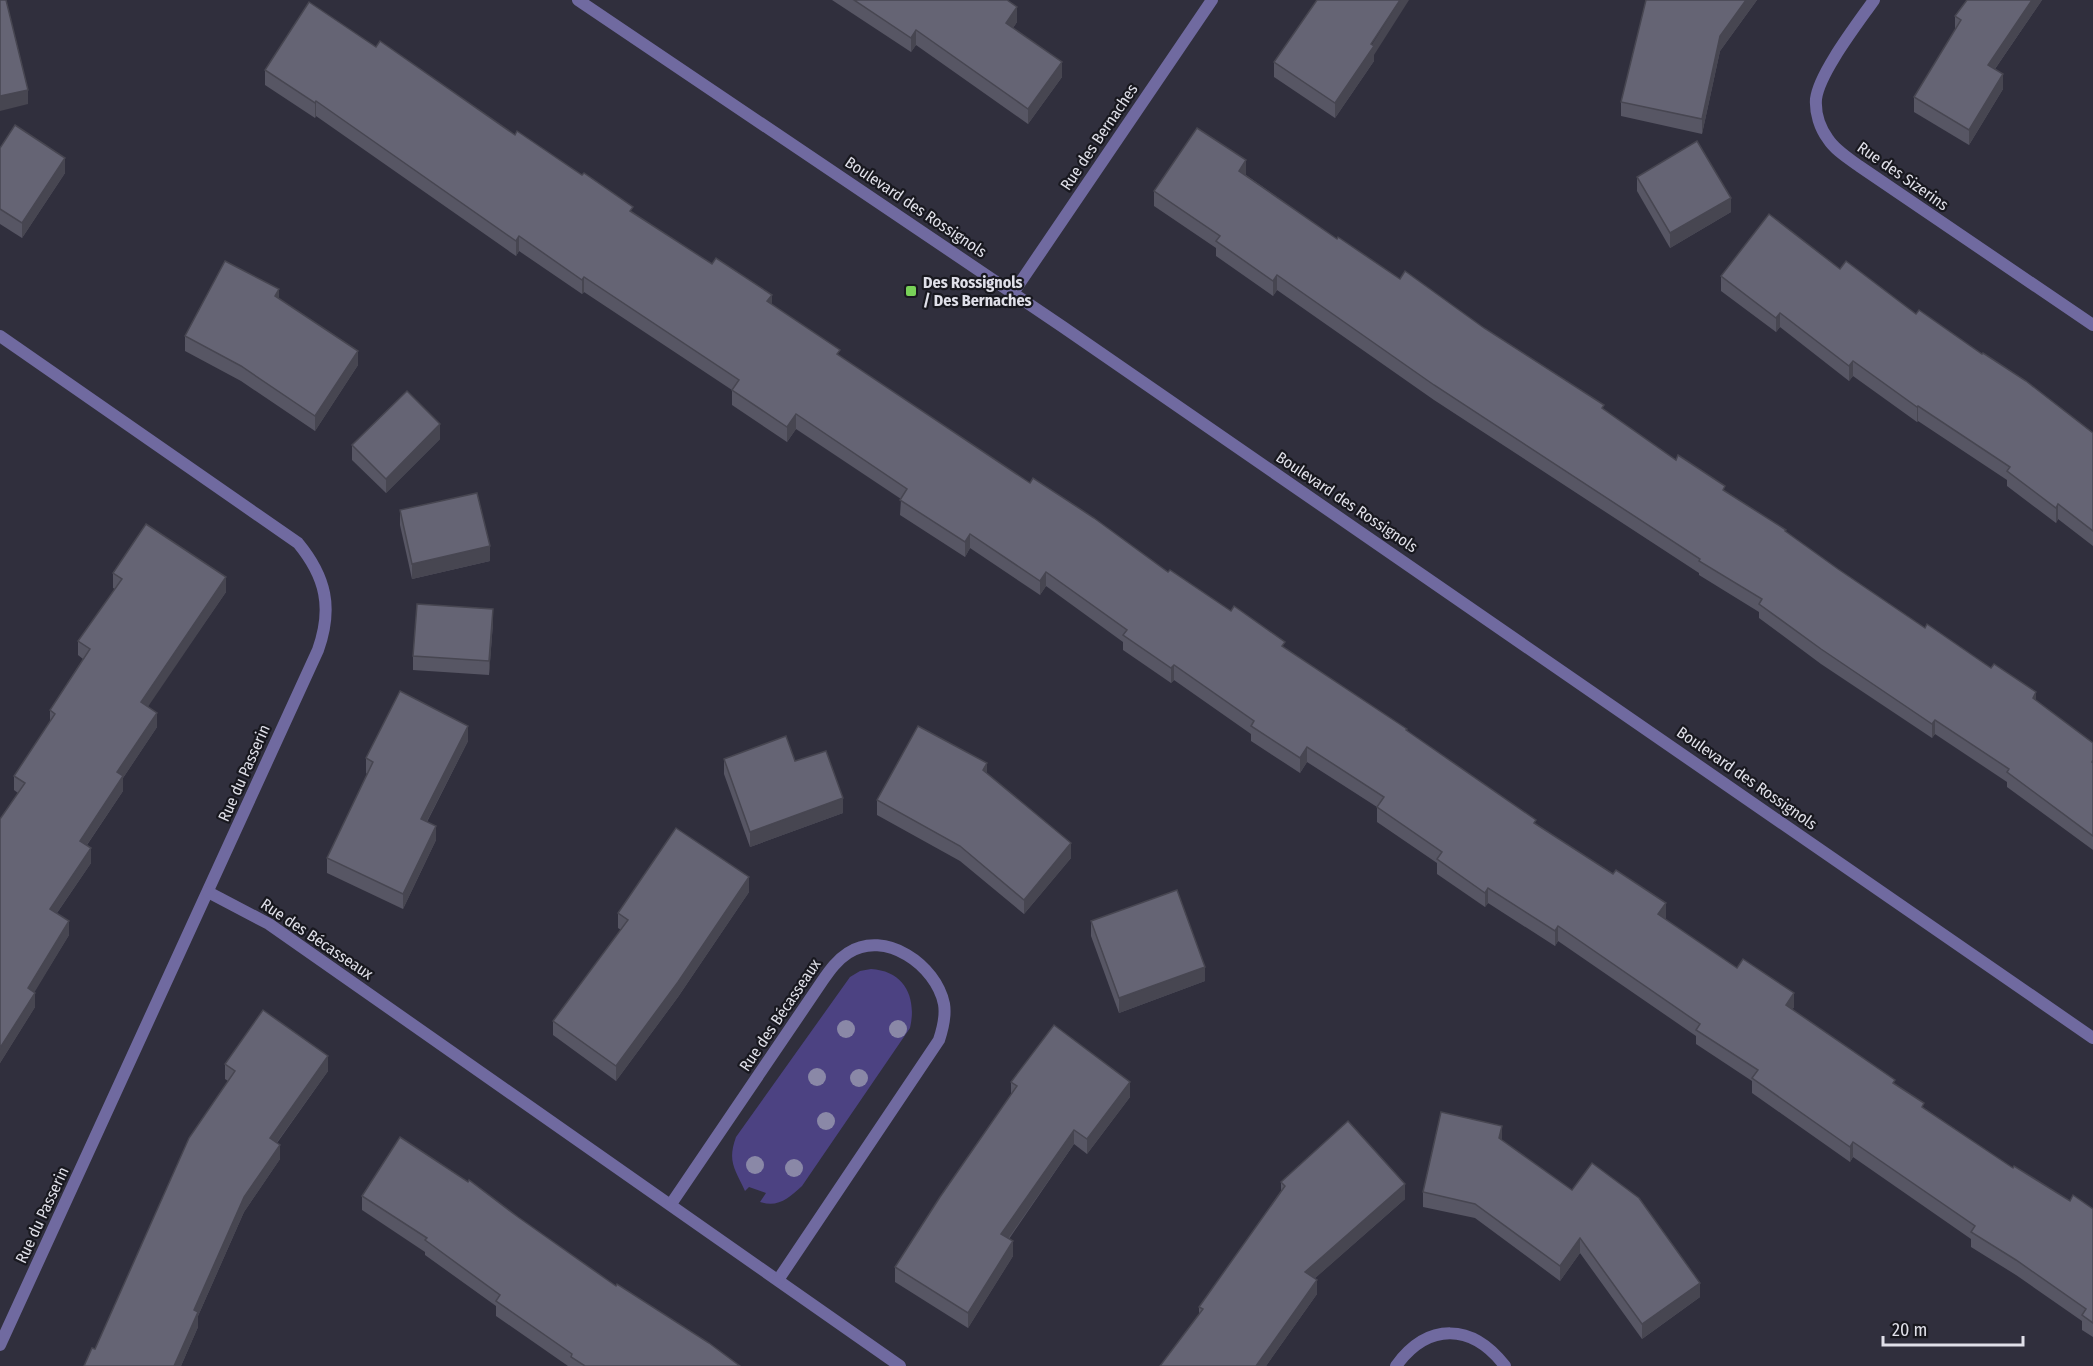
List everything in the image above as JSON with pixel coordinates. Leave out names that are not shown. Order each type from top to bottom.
[{"type":"street","name":"Boulevard des Rossignols","points":[[578,0],[1013,293],[1514,636],[2093,1038]]},
{"type":"street","name":"Rue des Bernaches","points":[[1013,293],[1212,0]]},
{"type":"street","name":"Rue des Sizerins","points":[[1874,0],[1839,51],[1819,87],[1816,100],[1817,115],[1829,141],[1859,166],[2093,325]]},
{"type":"street","name":"Rue du Passerin","points":[[0,336],[286,533],[298,543],[317,570],[326,601],[323,634],[208,892],[0,1345]]},
{"type":"street","name":"Rue des Bécasseaux","points":[[208,892],[269,924],[900,1366]]},
{"type":"street","name":"Rue des Bécasseaux","points":[[671,1204],[838,960],[849,952],[872,945],[884,946],[907,955],[927,971],[940,992],[944,1016],[939,1040],[778,1280]]},
{"type":"street","points":[[1396,1366],[1421,1340],[1444,1333],[1468,1337],[1505,1366]]},
{"type":"shaded area","points":[[871,969],[892,975],[906,988],[912,1006],[910,1028],[802,1186],[778,1203],[760,1202],[766,1193],[749,1187],[745,1191],[735,1171],[732,1153],[736,1137],[850,977],[860,971]]},
{"type":"building","points":[[0,0],[6,0],[28,90],[0,96]]},
{"type":"building","points":[[854,0],[1007,0],[1017,7],[1006,23],[1062,62],[1028,109],[916,30],[911,38]]},
{"type":"building","points":[[1317,0],[1400,0],[1371,44],[1374,46],[1335,103],[1274,62]]},
{"type":"building","points":[[1646,0],[1746,0],[1720,36],[1702,119],[1621,102]]},
{"type":"building","points":[[1967,0],[2032,0],[1988,65],[2003,74],[1969,130],[1914,97],[1961,20],[1955,16]]},
{"type":"building","points":[[309,2],[376,47],[380,41],[515,135],[517,131],[582,175],[584,173],[633,207],[630,211],[712,264],[716,258],[772,295],[767,301],[840,350],[837,354],[1030,483],[1033,478],[1094,518],[1168,572],[1170,570],[1231,611],[1234,606],[1285,642],[1282,646],[1407,729],[1536,820],[1534,823],[1613,874],[1616,870],[1666,903],[1658,914],[1737,968],[1743,959],[1794,993],[1786,1005],[1895,1080],[1893,1083],[1924,1103],[1922,1107],[2013,1168],[2014,1166],[2070,1201],[2073,1195],[2093,1209],[2093,1323],[2082,1315],[2086,1309],[1971,1232],[1975,1226],[1853,1142],[1850,1147],[1752,1078],[1758,1070],[1696,1030],[1700,1024],[1558,926],[1555,931],[1488,888],[1485,893],[1437,859],[1442,852],[1377,807],[1384,797],[1307,747],[1300,758],[1251,726],[1254,721],[1174,665],[1171,668],[1123,635],[1127,630],[1046,572],[1040,581],[970,534],[965,542],[900,500],[907,489],[796,414],[787,427],[732,390],[739,380],[584,277],[582,280],[519,236],[516,241],[316,101],[315,103],[265,70]]},
{"type":"building","points":[[15,125],[65,158],[22,223],[0,209],[0,148]]},
{"type":"building","points":[[1197,128],[1246,160],[1239,171],[1337,239],[1338,237],[1400,279],[1405,271],[1484,328],[1604,405],[1602,408],[1676,460],[1678,455],[1725,486],[1723,490],[1786,530],[1838,569],[1925,628],[1927,624],[1991,668],[1994,664],[2036,692],[2033,698],[2093,743],[2093,836],[2007,772],[2009,769],[1935,720],[1932,724],[1821,649],[1759,604],[1762,599],[1699,561],[1700,559],[1434,385],[1277,275],[1273,281],[1216,241],[1220,236],[1154,191]]},
{"type":"building","points":[[1697,141],[1731,198],[1670,233],[1637,177]]},
{"type":"building","points":[[1769,214],[1840,269],[1846,261],[1916,314],[1919,310],[1982,354],[2026,381],[2093,433],[2093,531],[2058,504],[2056,508],[2007,471],[2010,467],[1917,407],[1853,361],[1849,366],[1780,313],[1776,318],[1721,276]]},
{"type":"building","points":[[225,261],[279,289],[275,296],[358,351],[315,416],[241,366],[185,336]]},
{"type":"building","points":[[407,391],[440,424],[386,479],[352,445]]},
{"type":"building","points":[[477,493],[490,546],[412,564],[400,510]]},
{"type":"building","points":[[146,524],[226,577],[141,702],[157,713],[117,772],[123,776],[80,841],[91,848],[50,909],[69,921],[28,988],[35,993],[0,1048],[0,819],[25,783],[14,776],[55,714],[50,710],[90,649],[78,641],[122,579],[113,573]]},
{"type":"building","points":[[417,604],[493,609],[489,661],[413,656]]},
{"type":"building","points":[[400,691],[468,726],[421,819],[436,826],[403,894],[327,858],[373,762],[366,758]]},
{"type":"building","points":[[918,726],[987,763],[983,770],[1071,843],[1024,900],[960,846],[877,800]]},
{"type":"building","points":[[786,736],[795,761],[826,751],[843,798],[750,832],[724,759]]},
{"type":"building","points":[[676,828],[749,877],[678,982],[616,1066],[553,1021],[628,920],[618,913]]},
{"type":"building","points":[[1177,890],[1205,967],[1119,998],[1091,921]]},
{"type":"building","points":[[263,1010],[328,1056],[270,1138],[280,1145],[244,1197],[194,1310],[198,1312],[174,1366],[84,1366],[92,1348],[95,1349],[189,1138],[235,1071],[225,1064]]},
{"type":"building","points":[[1054,1025],[1130,1082],[1087,1139],[1074,1130],[1001,1234],[1013,1241],[968,1313],[895,1267],[940,1197],[1017,1086],[1011,1082]]},
{"type":"building","points":[[1441,1112],[1502,1126],[1499,1138],[1572,1190],[1592,1163],[1639,1198],[1700,1283],[1642,1324],[1580,1238],[1560,1266],[1475,1204],[1423,1192]]},
{"type":"building","points":[[1348,1121],[1405,1184],[1305,1272],[1317,1280],[1256,1366],[1160,1366],[1203,1309],[1199,1307],[1285,1186],[1281,1182]]},
{"type":"building","points":[[400,1137],[468,1182],[469,1180],[616,1286],[617,1284],[709,1343],[740,1366],[585,1366],[571,1357],[572,1354],[496,1301],[500,1295],[425,1240],[427,1238],[362,1196]]},
{"type":"place","name":"Des Rossignols / Des Bernaches","points":[[911,291]]}]
